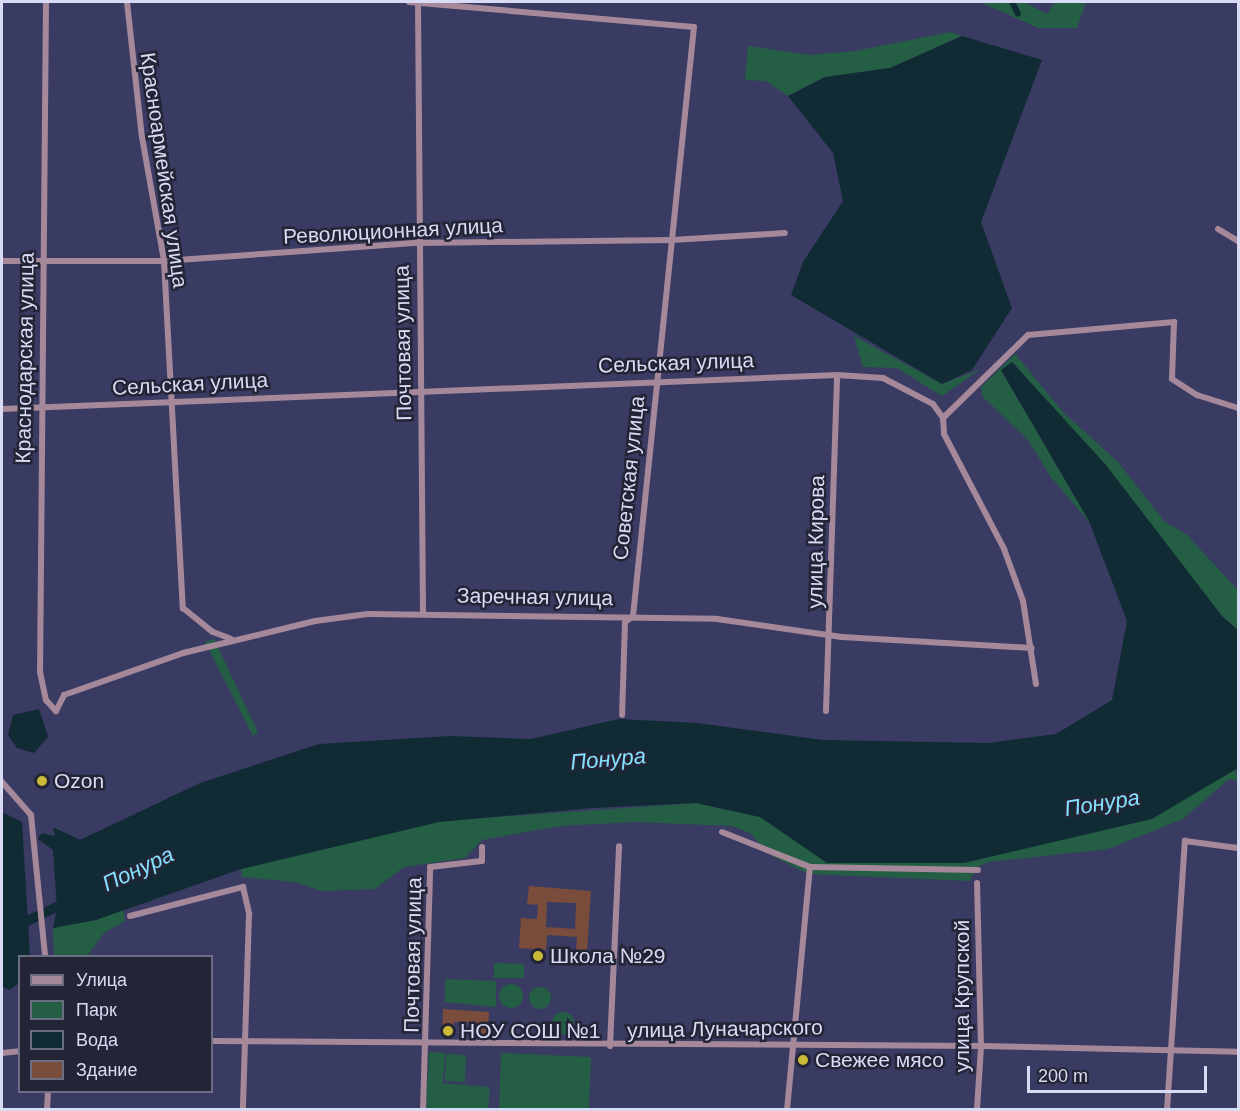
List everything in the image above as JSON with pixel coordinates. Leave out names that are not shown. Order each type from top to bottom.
[{"type":"street","name":"Краснодарская улица","points":[[46,2],[40,672],[46,700],[56,711]]},
{"type":"street","name":"Красноармейская улица","points":[[127,2],[142,137],[164,261],[183,608],[213,632],[231,639]]},
{"type":"street","points":[[409,2],[418,3]]},
{"type":"street","name":"Советская улица","points":[[418,3],[694,27],[655,380],[633,616],[626,622],[622,715]]},
{"type":"street","name":"Почтовая улица","points":[[418,3],[417,243],[423,611]]},
{"type":"street","points":[[1218,229],[1239,241]]},
{"type":"street","name":"Революционная улица","points":[[2,261],[164,261],[417,243],[672,240],[785,233]]},
{"type":"street","points":[[1036,684],[1023,601],[1004,549],[944,434],[944,418],[1028,335],[1174,322],[1172,379],[1197,395],[1239,408]]},
{"type":"street","name":"Сельская улица","points":[[2,410],[420,389],[837,375],[884,378],[933,404],[944,418]]},
{"type":"street","name":"улица Кирова","points":[[826,711],[831,633],[837,375]]},
{"type":"street","name":"Заречная улица","points":[[56,711],[64,695],[231,639],[315,621],[423,611],[717,619],[831,633],[1032,648]]},
{"type":"street","points":[[2,782],[30,815],[45,955]]},
{"type":"street","points":[[722,832],[810,867],[978,870]]},
{"type":"street","points":[[1167,1110],[1173,1051],[1185,841],[1239,848]]},
{"type":"street","points":[[610,1046],[619,846]]},
{"type":"street","name":"Почтовая улица","points":[[423,1110],[428,1043],[430,867],[482,861],[482,847]]},
{"type":"street","points":[[787,1110],[810,867]]},
{"type":"street","name":"улица Крупской","points":[[977,883],[981,1046],[977,1110]]},
{"type":"street","points":[[130,916],[243,887],[249,914],[247,1040],[243,1110]]},
{"type":"street","name":"улица Луначарского","points":[[213,1041],[610,1046],[795,1044],[1239,1052]]},
{"type":"street","points":[[2,1053],[18,1051]]},
{"type":"street","points":[[47,1110],[48,1093]]},
{"type":"green space","points":[[980,2],[1024,2],[1047,14],[1055,2],[1086,2],[1077,28],[1038,28]]},
{"type":"green space","points":[[951,32],[962,36],[890,68],[825,77],[788,96],[766,81],[745,80],[748,46],[809,55],[855,51]]},
{"type":"green space","points":[[854,336],[942,384],[981,369],[942,396],[897,368],[863,367]]},
{"type":"green space","points":[[1015,354],[1064,413],[1118,462],[1165,522],[1186,534],[1238,590],[1238,630],[1222,616],[1013,362],[1001,370],[1090,523],[1050,476],[1028,440],[983,397],[981,387]]},
{"type":"green space","points":[[214,639],[258,732],[253,736],[205,642]]},
{"type":"green space","points":[[1235,767],[1238,781],[1229,779],[1183,819],[1108,849],[988,862],[976,868],[970,881],[808,874],[770,855],[750,833],[732,826],[635,822],[560,826],[482,840],[465,858],[404,867],[375,889],[322,891],[295,882],[242,877],[241,869],[439,821],[697,803],[760,817],[827,863]]},
{"type":"green space","points":[[123,908],[125,921],[104,933],[88,955],[54,955],[53,928],[96,920]]},
{"type":"green space","points":[[494,963],[524,964],[524,978],[494,978]]},
{"type":"green space","points":[[445,979],[496,981],[496,1007],[445,1002]]},
{"type":"green space","points":[[511,984],[516,985],[522,991],[522,1001],[516,1007],[511,1008],[506,1007],[500,1001],[499,996],[500,991],[506,985]]},
{"type":"green space","points":[[540,987],[548,990],[551,998],[548,1006],[540,1009],[532,1006],[529,998],[532,990]]},
{"type":"green space","points":[[563,1012],[571,1015],[574,1023],[571,1031],[563,1034],[555,1031],[552,1023],[555,1015]]},
{"type":"green space","points":[[429,1052],[445,1053],[443,1083],[490,1087],[488,1109],[426,1110]]},
{"type":"green space","points":[[501,1053],[591,1057],[589,1109],[499,1109]]},
{"type":"green space","points":[[446,1054],[466,1055],[465,1082],[445,1081]]},
{"type":"water","points":[[962,36],[1042,60],[981,222],[1012,308],[972,370],[942,384],[791,295],[803,262],[843,201],[833,153],[788,96],[825,77],[890,68]]},
{"type":"water","points":[[1012,362],[1106,465],[1222,616],[1238,630],[1238,768],[1152,819],[964,863],[827,863],[760,817],[696,803],[593,808],[439,822],[241,869],[96,920],[53,928],[57,909],[53,850],[38,839],[42,833],[55,836],[53,827],[80,840],[200,783],[319,744],[450,736],[531,739],[619,719],[697,723],[823,740],[988,743],[1056,734],[1112,700],[1127,621],[1089,521],[1001,370]]},
{"type":"water","points":[[39,709],[48,737],[34,753],[17,748],[8,735],[13,715]]},
{"type":"water","points":[[2,812],[22,822],[30,955],[18,955],[18,984],[10,990],[2,987]]},
{"type":"building","name":"Школа №29","points":[[529,886],[591,891],[587,952],[576,951],[577,937],[547,935],[546,950],[519,948],[521,918],[537,919],[538,905],[527,904]],"holes":[[[547,902],[576,903],[575,929],[546,927]]]},
{"type":"building","name":"НОУ СОШ №1","points":[[443,1009],[489,1012],[488,1038],[479,1037],[480,1023],[454,1022],[453,1037],[442,1037]]},
{"type":"waterway","points":[[1012,2],[1018,14]]},
{"type":"waterway","name":"Понура","points":[[2,933],[69,901]]},
{"type":"place","name":"Ozon","points":[[42,781]]},
{"type":"place","name":"Школа №29","points":[[538,956]]},
{"type":"place","name":"НОУ СОШ №1","points":[[448,1031]]},
{"type":"place","name":"Свежее мясо","points":[[803,1060]]}]
